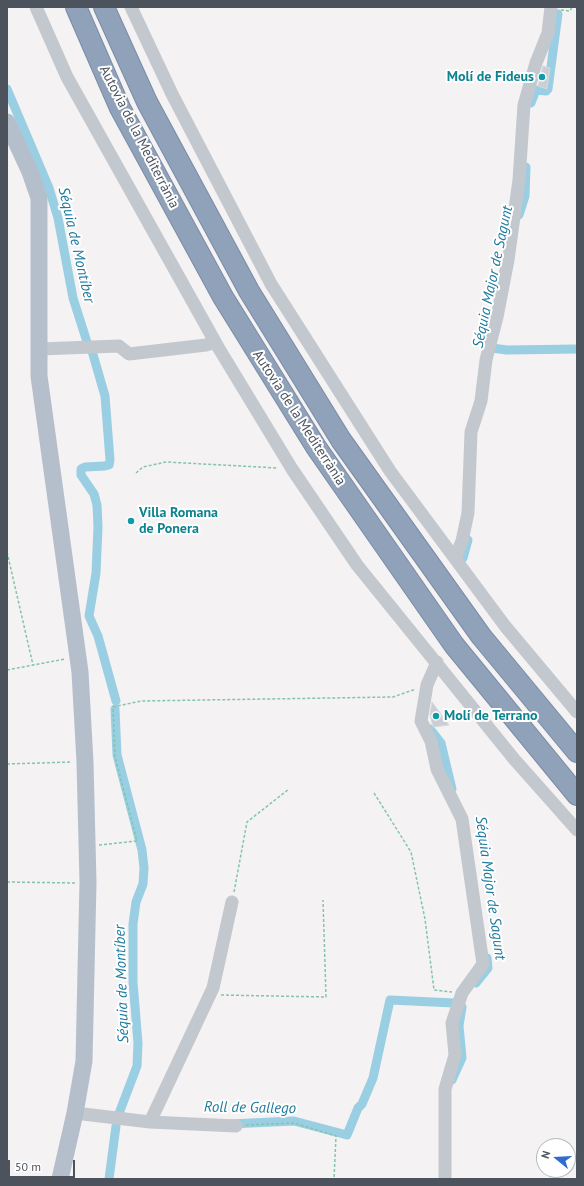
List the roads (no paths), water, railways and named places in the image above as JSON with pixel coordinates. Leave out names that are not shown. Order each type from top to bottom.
[{"type":"highway","name":"Autovia de la Mediterrània","points":[[76,7],[120,108],[215,283],[316,447],[454,645],[577,795]]},
{"type":"highway","name":"Autovia de la Mediterrània","points":[[104,7],[147,102],[249,291],[341,440],[481,636],[577,752]]},
{"type":"main road","points":[[7,122],[30,172],[39,198],[39,376],[80,672],[85,762],[88,882],[84,1061],[75,1113],[60,1179]]},
{"type":"street","points":[[36,7],[67,77],[215,342],[292,469],[358,566],[514,759],[577,830]]},
{"type":"street","points":[[131,7],[172,94],[271,284],[390,472],[505,626],[577,712]]},
{"type":"street","points":[[454,558],[462,541],[468,513],[471,432],[481,401],[486,360],[500,305],[509,253],[519,180],[524,105],[536,62],[548,34],[551,8]]},
{"type":"street","points":[[39,349],[119,346],[129,354],[206,345],[215,342]]},
{"type":"street","points":[[437,662],[427,685],[421,721],[431,741],[437,769],[462,819],[483,964],[462,993],[452,1023],[455,1055],[445,1089],[445,1179]]},
{"type":"street","points":[[150,1122],[213,988],[232,902]]},
{"type":"street","points":[[75,1113],[150,1122],[236,1126]]},
{"type":"waterway","name":"Séquia Major de Sagunt","points":[[531,103],[536,90],[546,91],[548,89],[558,14]]},
{"type":"waterway","name":"Séquia de Montíber","points":[[7,89],[49,188],[58,218],[73,298],[87,342]]},
{"type":"waterway","name":"Séquia Major de Sagunt","points":[[519,215],[525,196],[526,167]]},
{"type":"waterway","points":[[492,348],[507,350],[577,349]]},
{"type":"waterway","name":"Séquia de Montíber","points":[[92,351],[105,396],[110,460],[109,465],[85,467],[81,469],[81,475],[94,494],[97,505],[98,527],[96,573],[89,616],[98,636],[116,701]]},
{"type":"waterway","name":"Séquia Major de Sagunt","points":[[463,558],[468,540]]},
{"type":"waterway","name":"Séquia de Montíber","points":[[115,709],[117,755],[142,850],[144,868],[143,884],[136,902],[133,924],[133,982],[138,1043],[137,1066],[118,1116],[123,1117]]},
{"type":"waterway","name":"Séquia Major de Sagunt","points":[[430,729],[441,743],[452,789]]},
{"type":"waterway","name":"Séquia Major de Sagunt","points":[[476,983],[488,968],[487,958]]},
{"type":"waterway","name":"Roll de Gallego","points":[[230,1124],[294,1121],[347,1135],[373,1078],[390,1000],[454,1003]]},
{"type":"waterway","name":"Séquia Major de Sagunt","points":[[452,1080],[462,1058],[459,1026],[462,1007]]},
{"type":"waterway","name":"Séquia de Montíber","points":[[109,1179],[116,1126]]},
{"type":"place","name":"Molí de Fideus","points":[[542,77]]},
{"type":"place","name":"Villa Romana de Ponera","points":[[131,521]]},
{"type":"place","name":"Molí de Terrano","points":[[436,716]]}]
